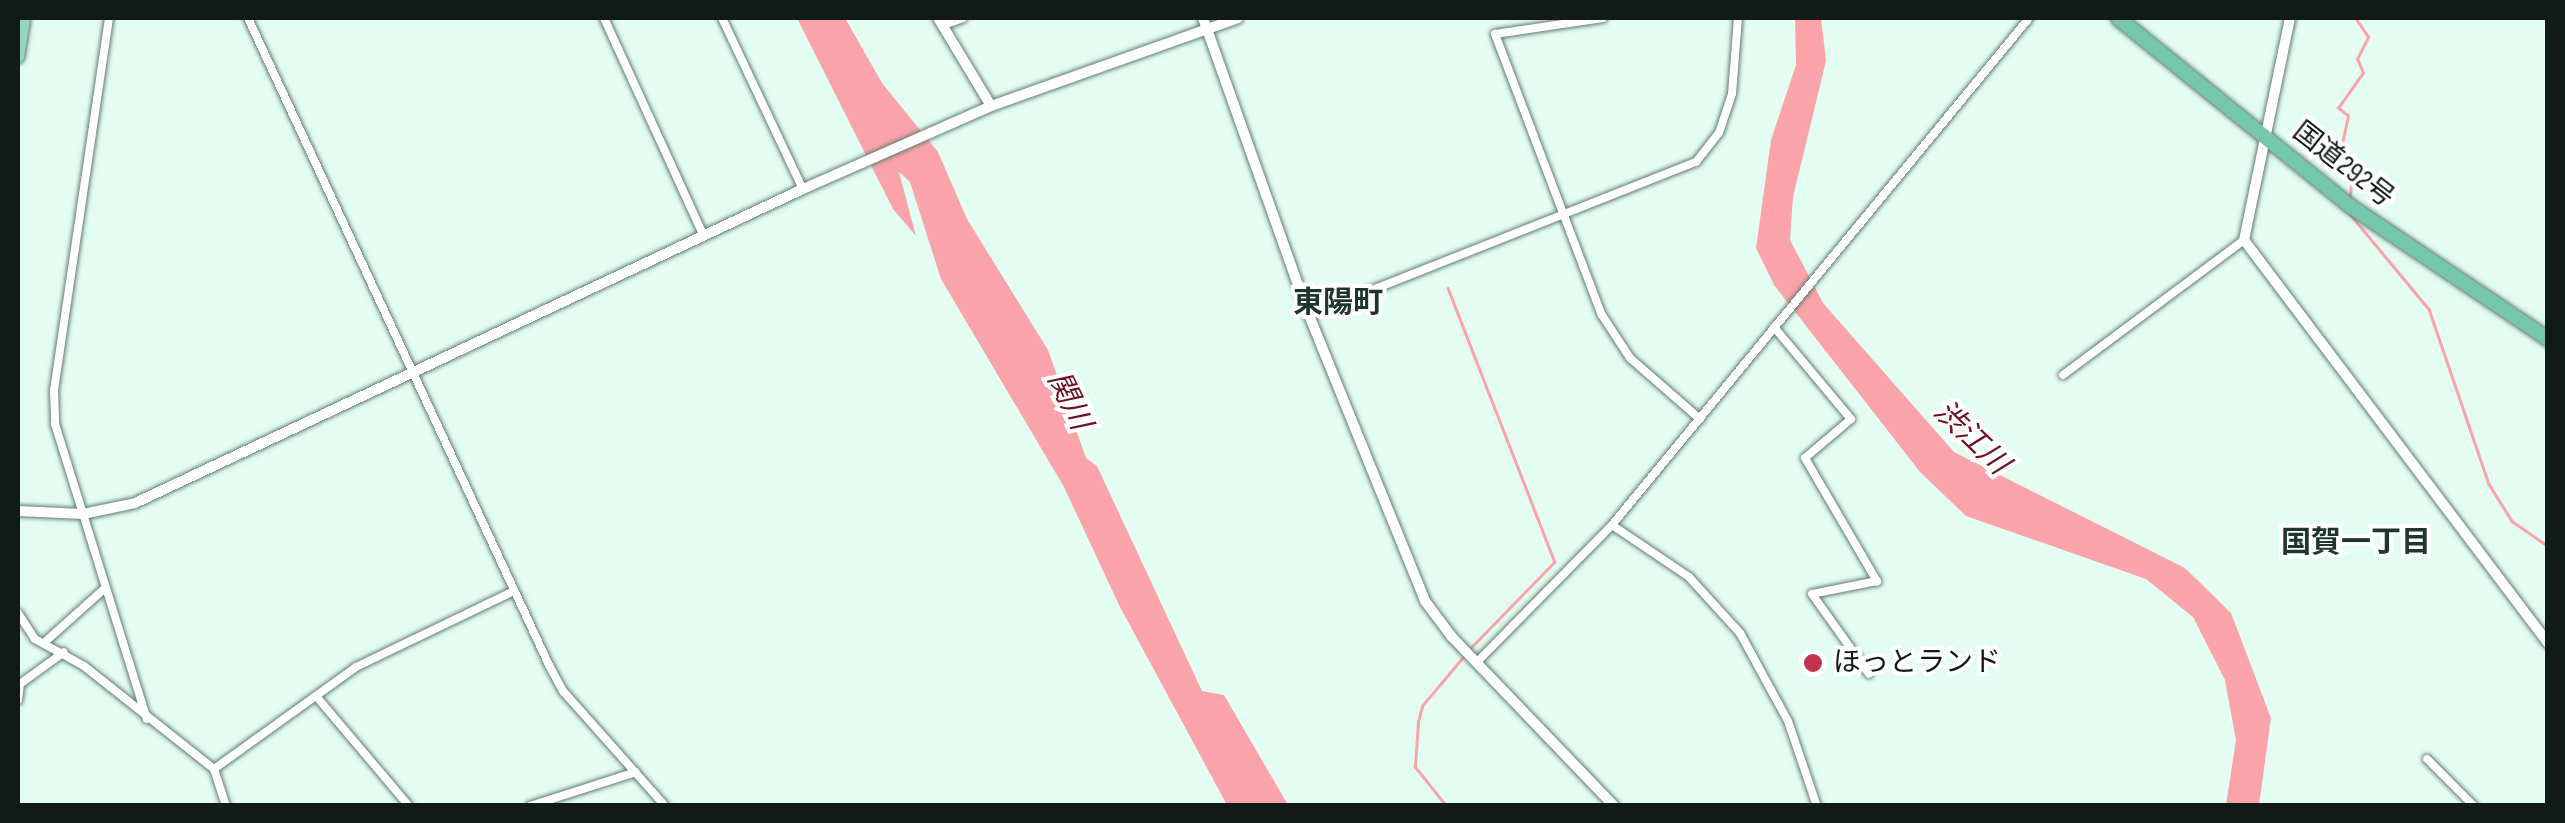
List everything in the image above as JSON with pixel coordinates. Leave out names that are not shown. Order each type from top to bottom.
[{"type":"highway","name":"国道292号","points":[[2118,18],[2350,206],[2548,339]]},
{"type":"main road","points":[[18,57],[24,18]]},
{"type":"street","points":[[108,18],[54,390],[62,460],[84,514],[147,719]]},
{"type":"street","points":[[248,18],[409,374],[563,691],[665,806]]},
{"type":"street","points":[[604,18],[705,239]]},
{"type":"street","points":[[722,18],[803,188]]},
{"type":"street","points":[[963,18],[940,21],[986,108]]},
{"type":"street","points":[[18,511],[84,514],[135,502],[705,239],[803,188],[986,108],[1205,23],[1238,18]]},
{"type":"street","points":[[1603,18],[1494,34],[1602,315],[1630,358],[1700,418]]},
{"type":"street","points":[[1309,314],[1564,219],[1674,174],[1706,152],[1732,94],[1738,18]]},
{"type":"street","points":[[1476,663],[1612,524],[2030,18]]},
{"type":"street","points":[[2063,375],[2244,240],[2268,140],[2290,18]]},
{"type":"street","points":[[1205,23],[1309,314],[1398,544],[1425,600],[1476,663],[1614,806]]},
{"type":"street","points":[[2244,240],[2548,643]]},
{"type":"street","points":[[1774,327],[1851,419],[1806,458],[1878,581],[1812,594],[1868,674]]},
{"type":"street","points":[[1612,524],[1689,577],[1740,633],[1788,721],[1817,806]]},
{"type":"street","points":[[46,641],[104,589]]},
{"type":"street","points":[[214,770],[356,667],[514,591]]},
{"type":"street","points":[[18,613],[35,640],[46,641],[64,652],[214,770],[226,806]]},
{"type":"street","points":[[18,700],[20,684],[64,652]]},
{"type":"street","points":[[316,696],[409,806]]},
{"type":"street","points":[[2427,759],[2474,806]]},
{"type":"street","points":[[530,806],[636,772]]},
{"type":"shaded area","points":[[797,18],[845,18],[882,83],[938,152],[967,219],[1048,350],[1086,458],[1097,466],[1202,691],[1224,695],[1288,805],[1227,805],[1119,605],[1064,487],[941,279],[910,182],[899,172],[916,236],[893,209]]},
{"type":"shaded area","points":[[1795,18],[1821,18],[1826,61],[1793,197],[1790,240],[1823,303],[1954,452],[2185,568],[2231,613],[2271,718],[2259,805],[2226,805],[2236,740],[2225,680],[2193,617],[2146,579],[1966,516],[1920,472],[1774,285],[1756,248],[1771,140],[1796,65]]},
{"type":"waterway","points":[[2350,196],[2352,171],[2342,144],[2348,116],[2338,108],[2363,73],[2357,59],[2368,37],[2355,18]]},
{"type":"waterway","points":[[2350,214],[2429,309],[2489,484],[2512,521],[2548,546]]},
{"type":"waterway","points":[[1448,288],[1555,562],[1468,651]]},
{"type":"waterway","points":[[1446,806],[1415,767],[1418,722],[1422,706],[1463,657]]},
{"type":"place","name":"ほっとランド","points":[[1813,663]]},
{"type":"district","name":"東陽町","points":[[1338,303]]},
{"type":"district","name":"国賀一丁目","points":[[2356,543]]},
{"type":"water label","name":"関川","points":[[1069,401]]},
{"type":"water label","name":"渋江川","points":[[1971,438]]}]
